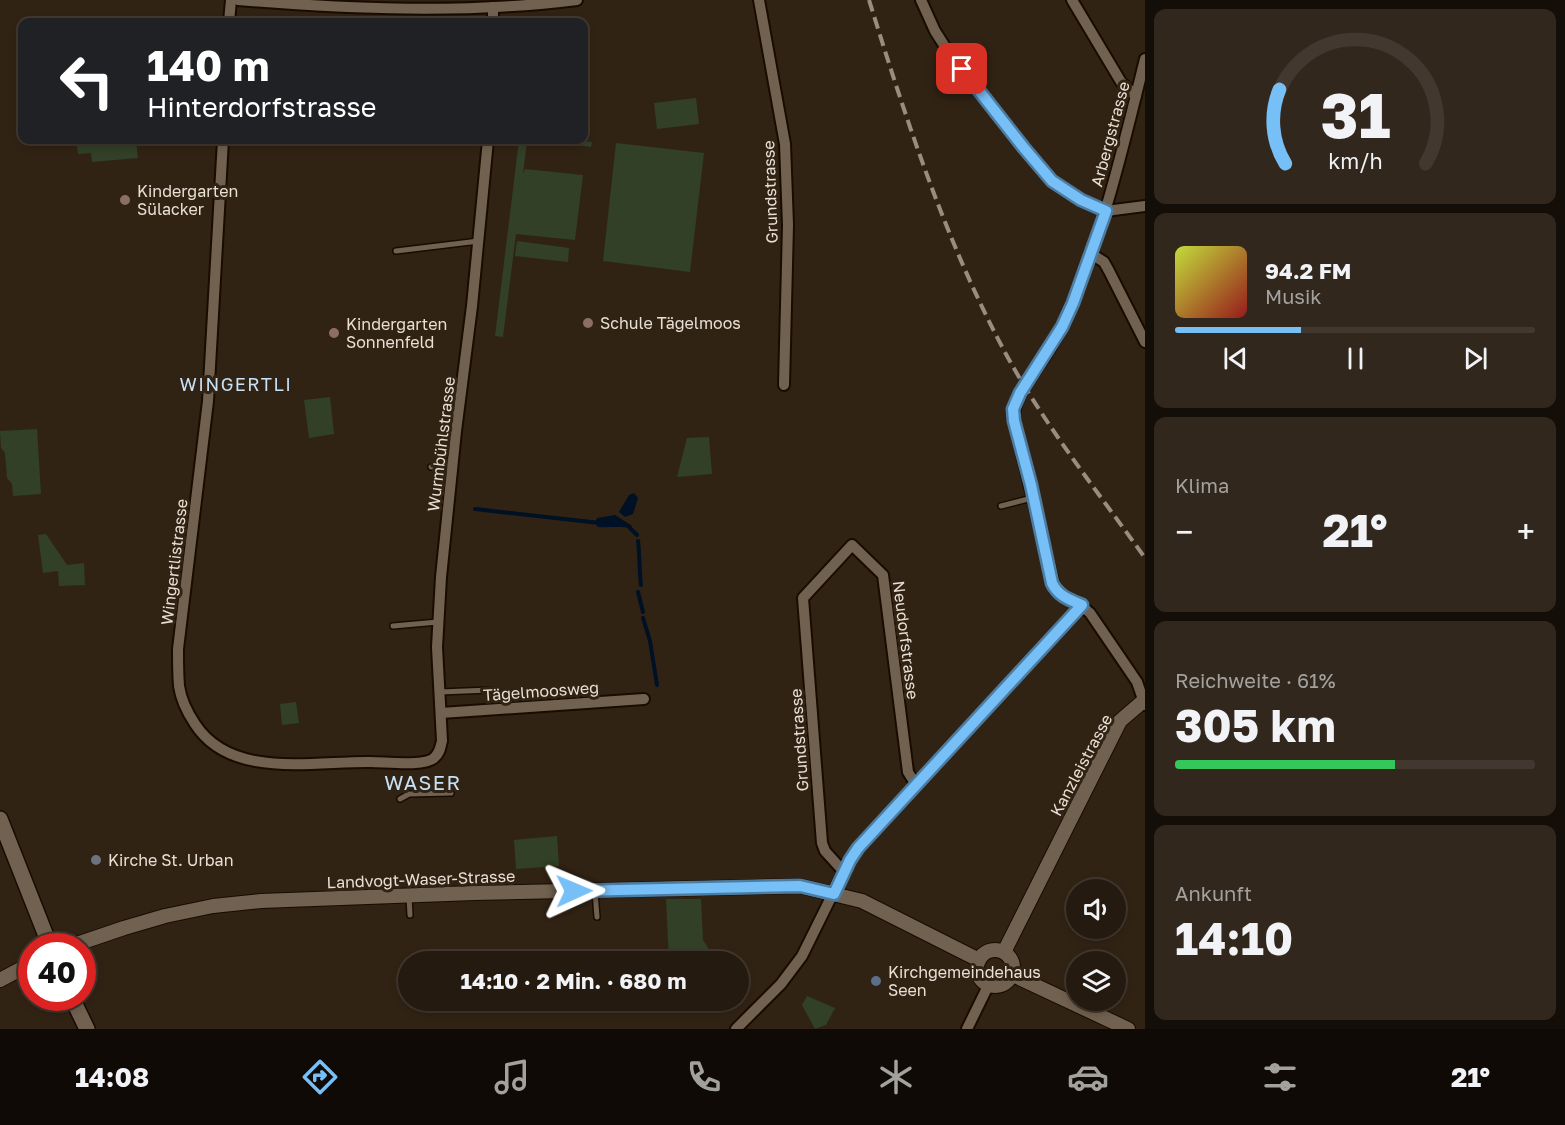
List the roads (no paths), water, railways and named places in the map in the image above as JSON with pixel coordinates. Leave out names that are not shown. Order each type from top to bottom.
[{"type":"main road","points":[[0,819],[45,933]]},
{"type":"main road","points":[[78,1011],[87,1029]]},
{"type":"street","points":[[229,18],[231,0]]},
{"type":"street","points":[[238,0],[321,6],[493,7],[577,0]]},
{"type":"street","name":"Grundstrasse","points":[[759,0],[785,144],[788,225],[784,385]]},
{"type":"street","points":[[921,0],[935,31],[949,53],[1052,181],[1081,200],[1106,211],[1145,206]]},
{"type":"street","points":[[1072,0],[1121,82],[1136,96]]},
{"type":"street","points":[[493,7],[493,18]]},
{"type":"street","name":"Arbergstrasse","points":[[1082,605],[1065,598],[1055,590],[1013,409],[1020,393],[1062,327],[1106,211],[1145,59]]},
{"type":"street","name":"Wingertlistrasse","points":[[223,144],[208,401],[178,649],[179,687],[184,703],[197,728],[205,737],[234,756],[250,761],[265,763],[351,761],[420,763],[433,759],[440,752]]},
{"type":"street","name":"Wurmbühlstrasse","points":[[440,752],[442,741],[438,622],[488,144]]},
{"type":"street","points":[[1090,253],[1104,262],[1145,342]]},
{"type":"street","name":"Neudorfstrasse","points":[[803,598],[852,545],[883,575],[908,772],[916,785]]},
{"type":"street","name":"Grundstrasse","points":[[803,598],[822,843],[825,851],[844,872]]},
{"type":"street","points":[[736,1029],[781,984],[802,956],[858,848],[1082,605]]},
{"type":"street","name":"Kanzleistrasse","points":[[1004,952],[1120,721],[1144,704],[1137,682],[1082,605]]},
{"type":"street","name":"Tägelmoosweg","points":[[441,713],[644,699]]},
{"type":"street","name":"Landvogt-Waser-Strasse","points":[[96,938],[147,921],[213,906],[261,901],[800,886],[862,901],[979,960]]},
{"type":"street","points":[[993,950],[1004,952],[1013,962],[1012,975],[1002,986],[988,986],[978,975],[979,960],[987,952],[993,950]]},
{"type":"street","points":[[0,980],[18,970]]},
{"type":"street","points":[[1012,975],[1128,1029]]},
{"type":"street","points":[[968,1029],[988,986]]},
{"type":"lane","points":[[396,251],[478,241]]},
{"type":"lane","points":[[431,467],[453,464]]},
{"type":"lane","points":[[1000,506],[1034,498]]},
{"type":"lane","points":[[393,626],[438,622]]},
{"type":"lane","points":[[440,692],[490,690]]},
{"type":"lane","points":[[400,799],[409,794],[451,793]]},
{"type":"lane","points":[[595,890],[597,917]]},
{"type":"lane","points":[[409,896],[410,915]]},
{"type":"water","points":[[634,493],[638,498],[633,514],[625,517],[619,512],[629,495]]},
{"type":"water","points":[[615,515],[632,526],[631,528],[598,527],[595,523],[597,518]]},
{"type":"waterway","points":[[475,509],[600,523]]},
{"type":"waterway","points":[[628,526],[637,535]]},
{"type":"waterway","points":[[638,541],[641,585]]},
{"type":"waterway","points":[[638,592],[643,612]]},
{"type":"waterway","points":[[643,618],[650,641],[657,685]]},
{"type":"railway","points":[[869,0],[929,181],[985,313],[1038,408],[1145,558]]},
{"type":"place","name":"Kindergarten Sülacker","points":[[125,200]]},
{"type":"place","name":"Schule Tägelmoos","points":[[588,323]]},
{"type":"place","name":"Kindergarten Sonnenfeld","points":[[334,333]]},
{"type":"place","name":"Kirche St. Urban","points":[[96,860]]},
{"type":"place","name":"Kirchgemeindehaus Seen","points":[[876,981]]},
{"type":"district","name":"WINGERTLI","points":[[236,385]]},
{"type":"district","name":"WASER","points":[[423,783]]}]
